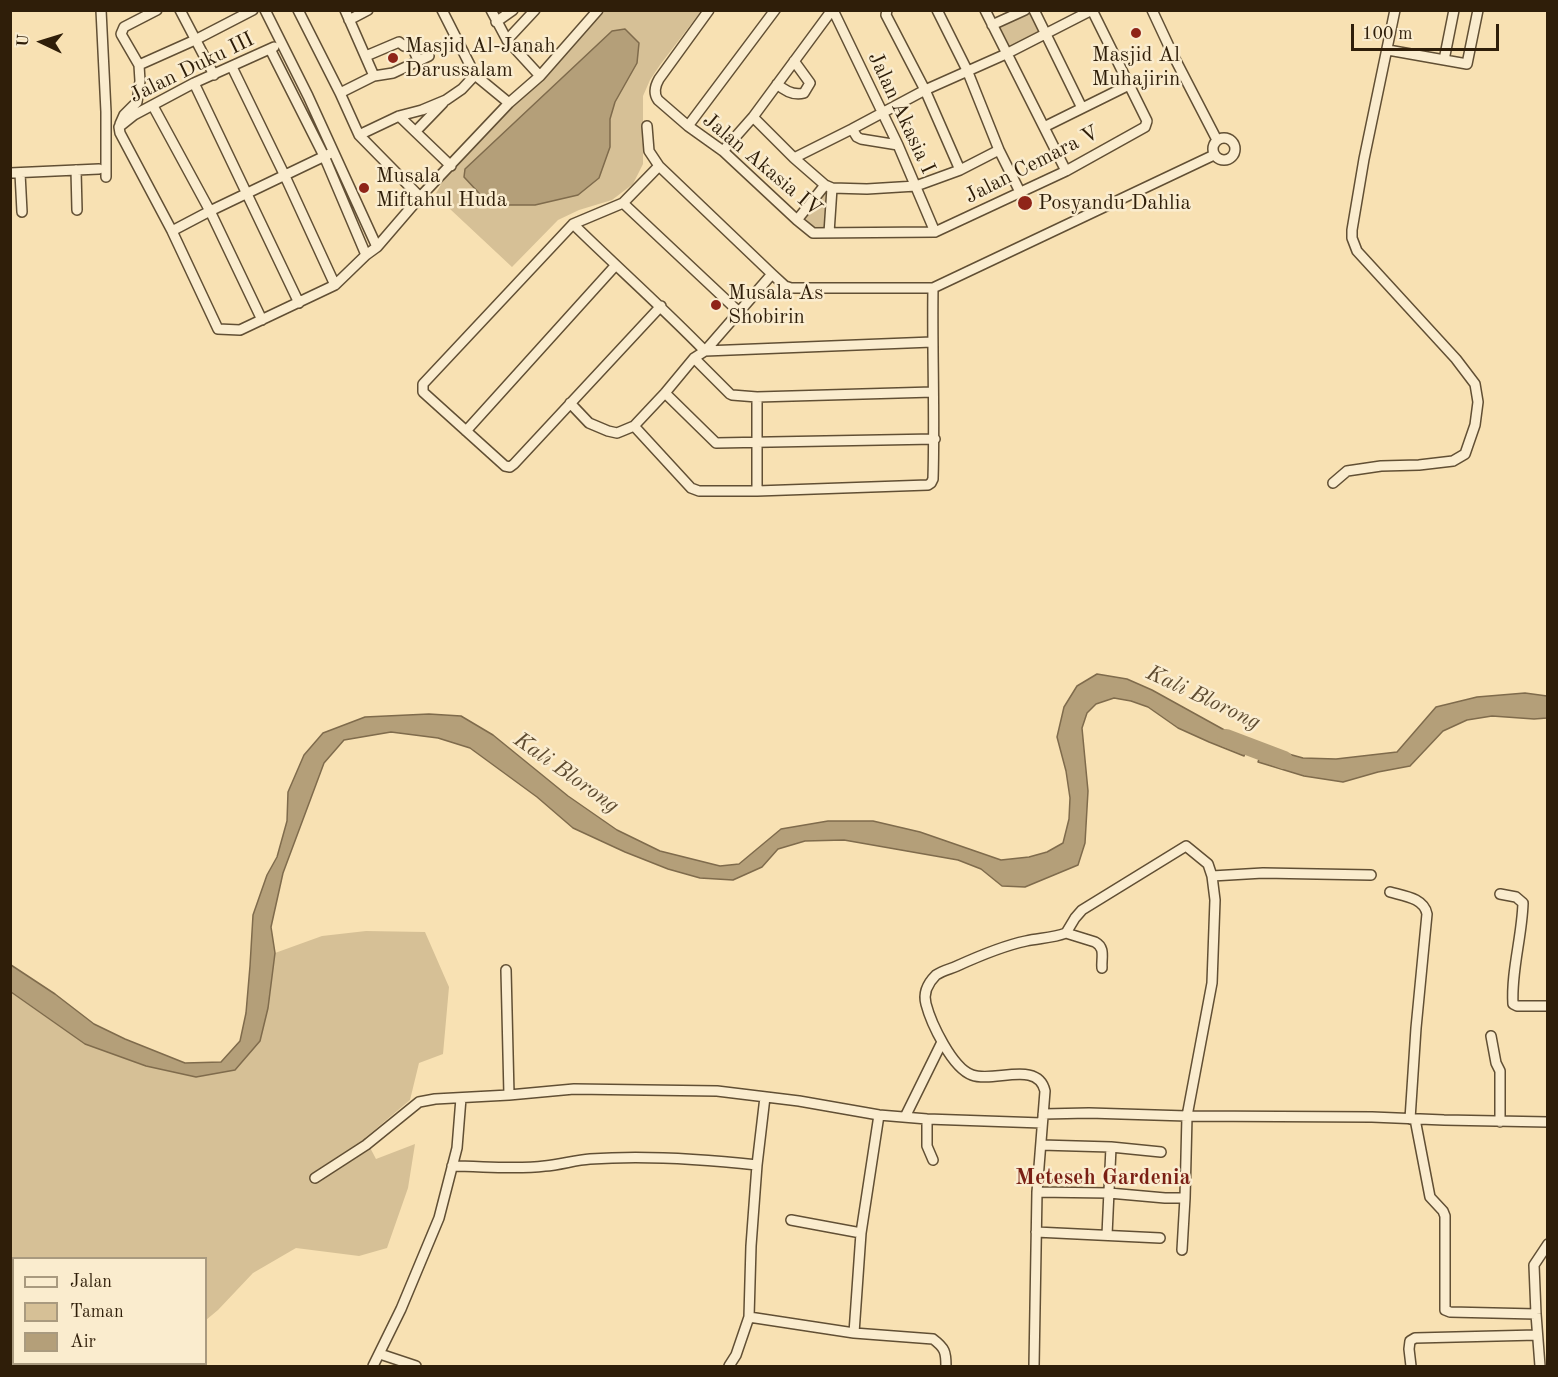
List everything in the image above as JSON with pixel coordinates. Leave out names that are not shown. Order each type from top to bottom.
[{"type":"street","points":[[101,10],[106,112],[106,177]]},
{"type":"street","points":[[157,10],[121,30],[121,34],[140,65],[140,81],[137,102],[124,116],[119,127],[120,133],[172,231],[218,329],[240,330],[335,285],[377,247],[420,197],[509,103],[540,76],[598,10]]},
{"type":"street","points":[[180,10],[214,75]]},
{"type":"street","points":[[140,65],[253,10]]},
{"type":"street","points":[[264,10],[308,96],[377,247]]},
{"type":"street","points":[[298,10],[359,135],[420,197]]},
{"type":"street","points":[[368,10],[347,15],[374,76]]},
{"type":"street","points":[[442,10],[475,75],[509,103]]},
{"type":"street","points":[[491,10],[507,40],[540,76]]},
{"type":"street","points":[[496,22],[513,10]]},
{"type":"street","points":[[507,40],[535,10]]},
{"type":"street","name":"Jalan Akasia IV","points":[[709,10],[659,79],[655,90],[658,100],[688,126],[723,151],[813,233],[935,232]]},
{"type":"street","points":[[688,126],[775,10]]},
{"type":"street","points":[[723,151],[753,117],[832,10]]},
{"type":"street","name":"Jalan Akasia I","points":[[832,10],[898,145],[935,232]]},
{"type":"street","points":[[887,10],[886,15],[925,90],[960,170]]},
{"type":"street","points":[[937,10],[967,70],[999,150],[1020,192]]},
{"type":"street","points":[[985,10],[1066,171]]},
{"type":"street","points":[[992,26],[1025,10]]},
{"type":"street","points":[[1034,10],[1082,108]]},
{"type":"street","points":[[794,158],[925,90],[1006,54],[1092,10],[1129,85],[1044,127]]},
{"type":"street","points":[[1152,10],[1217,140]]},
{"type":"street","points":[[1333,483],[1347,471],[1453,461],[1466,454],[1475,425],[1478,402],[1475,384],[1456,359],[1357,251],[1352,238],[1364,159],[1395,10]]},
{"type":"street","points":[[1444,60],[1454,10]]},
{"type":"street","points":[[1388,50],[1467,64],[1478,10]]},
{"type":"street","name":"Jalan Duku III","points":[[119,127],[134,115],[194,83],[281,42]]},
{"type":"street","points":[[366,56],[399,42],[405,45],[411,44],[418,60]]},
{"type":"street","points":[[270,49],[324,156],[366,255]]},
{"type":"street","points":[[340,93],[374,76],[393,73],[429,56]]},
{"type":"street","points":[[777,84],[786,92],[799,95],[804,93],[810,83],[794,61]]},
{"type":"street","points":[[232,67],[335,285]]},
{"type":"street","points":[[416,131],[446,100],[462,89],[475,75]]},
{"type":"street","points":[[194,83],[299,303]]},
{"type":"street","name":"Jalan Cemara V","points":[[935,232],[1066,171],[1144,127],[1147,121],[1129,85]]},
{"type":"street","points":[[359,135],[399,116],[446,100]]},
{"type":"street","points":[[153,106],[210,211],[262,320]]},
{"type":"street","points":[[399,116],[451,166]]},
{"type":"street","points":[[753,117],[794,158],[829,187],[867,189],[916,186],[960,170],[999,150]]},
{"type":"street","points":[[647,126],[649,151],[659,166],[772,274],[785,286],[791,288],[933,288],[1214,154]]},
{"type":"street","points":[[852,129],[861,139],[898,145]]},
{"type":"street","points":[[1228,138],[1234,144],[1235,152],[1231,158],[1224,161],[1214,154],[1213,147],[1217,140],[1228,138]]},
{"type":"street","points":[[172,231],[284,174],[333,152]]},
{"type":"street","points":[[659,166],[623,203],[573,224],[423,384],[422,390],[505,466],[510,467],[661,306]]},
{"type":"street","points":[[22,212],[15,173],[99,169]]},
{"type":"street","points":[[76,170],[77,210]]},
{"type":"street","points":[[797,220],[829,187]]},
{"type":"street","points":[[829,187],[829,233]]},
{"type":"street","points":[[623,203],[739,312]]},
{"type":"street","points":[[573,224],[615,266],[661,306],[705,351],[932,342]]},
{"type":"street","points":[[466,431],[615,266]]},
{"type":"street","points":[[570,403],[589,423],[599,428],[617,433],[634,426],[694,358],[705,351],[772,274]]},
{"type":"street","points":[[634,426],[691,488],[699,491],[928,485],[933,479],[935,439],[933,288]]},
{"type":"street","points":[[694,358],[730,394],[757,397],[933,392]]},
{"type":"street","points":[[665,393],[716,443],[935,439]]},
{"type":"street","points":[[757,397],[757,491]]},
{"type":"street","points":[[1066,933],[1082,910],[1186,846],[1208,864],[1215,900],[1212,983],[1187,1116],[1182,1250]]},
{"type":"street","points":[[1212,876],[1263,873],[1371,875]]},
{"type":"street","points":[[1390,892],[1421,901],[1428,914],[1416,1028],[1413,1119],[1430,1197],[1445,1216],[1445,1310],[1536,1314]]},
{"type":"street","points":[[1500,894],[1516,897],[1522,903],[1513,1004],[1516,1006],[1548,1006]]},
{"type":"street","points":[[1034,1366],[1037,1192],[1045,1091],[1043,1083],[1029,1074],[974,1076],[960,1068],[942,1042],[925,1003],[925,994],[929,983],[938,974],[976,958],[1025,942],[1066,933],[1099,944],[1103,951],[1102,969]]},
{"type":"street","points":[[506,970],[509,1095]]},
{"type":"street","points":[[1491,1036],[1496,1063],[1500,1071],[1500,1122]]},
{"type":"street","points":[[905,1117],[942,1042]]},
{"type":"street","points":[[315,1178],[366,1145],[419,1102],[585,1089],[717,1091],[799,1101],[879,1115],[927,1119],[1042,1118],[1112,1113],[1548,1122]]},
{"type":"street","points":[[729,1366],[736,1355],[749,1317],[751,1246],[765,1097]]},
{"type":"street","points":[[374,1366],[401,1309],[438,1218],[457,1148],[461,1098]]},
{"type":"street","points":[[854,1333],[861,1233],[879,1115]]},
{"type":"street","points":[[927,1119],[927,1146],[933,1160]]},
{"type":"street","points":[[1041,1144],[1161,1152]]},
{"type":"street","points":[[1107,1235],[1111,1148]]},
{"type":"street","points":[[452,1166],[544,1167],[589,1159],[648,1158],[757,1165]]},
{"type":"street","points":[[1037,1192],[1109,1193],[1185,1198]]},
{"type":"street","points":[[791,1220],[861,1233]]},
{"type":"street","points":[[1036,1232],[1160,1238]]},
{"type":"street","points":[[1540,1366],[1543,1353],[1537,1335],[1534,1266],[1547,1246]]},
{"type":"street","points":[[749,1317],[854,1333],[933,1339],[946,1353],[946,1366]]},
{"type":"street","points":[[1411,1366],[1410,1341],[1415,1338],[1537,1335]]},
{"type":"street","points":[[380,1354],[416,1366]]},
{"type":"green space","points":[[605,11],[701,11],[660,65],[643,96],[643,164],[633,184],[612,200],[579,210],[558,220],[512,267],[435,195],[446,176]]},
{"type":"green space","points":[[1031,12],[1040,31],[1004,49],[995,30]]},
{"type":"green space","points":[[821,192],[828,195],[825,228],[815,229],[802,215]]},
{"type":"green space","points":[[366,931],[425,932],[449,987],[443,1054],[419,1063],[410,1100],[365,1138],[376,1159],[415,1144],[408,1188],[387,1248],[359,1256],[296,1248],[253,1273],[207,1319],[207,1257],[12,1257],[12,1365],[146,1365],[11,1366],[10,992],[85,1044],[146,1066],[196,1077],[235,1070],[268,1008],[275,953],[322,936]]},
{"type":"water","points":[[625,29],[639,43],[637,63],[615,102],[610,119],[610,147],[599,178],[578,195],[535,205],[490,205],[464,177],[465,169],[612,31]]},
{"type":"water","points":[[1097,674],[1127,679],[1152,690],[1228,732],[1250,739],[1244,756],[1178,728],[1148,707],[1131,701],[1114,698],[1096,704],[1087,713],[1082,728],[1088,791],[1085,843],[1078,865],[1025,887],[1002,886],[981,869],[958,860],[844,840],[805,841],[778,849],[762,867],[733,880],[700,878],[668,869],[573,828],[537,797],[470,748],[438,738],[391,732],[344,740],[324,763],[283,873],[271,927],[275,953],[268,1008],[260,1041],[235,1070],[196,1077],[146,1066],[85,1044],[11,992],[11,965],[55,994],[94,1024],[125,1039],[185,1063],[221,1062],[240,1041],[246,1013],[253,915],[267,875],[277,857],[287,821],[288,792],[304,755],[323,733],[365,717],[429,714],[461,716],[493,735],[568,796],[617,830],[660,851],[720,866],[739,864],[781,829],[828,821],[873,821],[920,832],[1001,860],[1029,857],[1047,852],[1063,843],[1069,819],[1070,798],[1057,737],[1064,707],[1077,686]]},
{"type":"water","points":[[1525,693],[1547,696],[1547,718],[1492,716],[1467,720],[1443,731],[1410,766],[1343,782],[1304,776],[1258,762],[1263,747],[1303,758],[1336,759],[1397,752],[1436,707],[1477,697]]},
{"type":"waterway","name":"Kali Blorong","points":[[1226,738],[1284,760]]},
{"type":"place","name":"Masjid Al Muhajirin","points":[[1136,33]]},
{"type":"place","name":"Masjid Al-Janah Darussalam","points":[[393,58]]},
{"type":"place","name":"Musala Miftahul Huda","points":[[364,188]]},
{"type":"place","name":"Posyandu Dahlia","points":[[1025,203]]},
{"type":"place","name":"Musala As Shobirin","points":[[716,305]]},
{"type":"district","name":"Meteseh Gardenia","points":[[1103,1178]]}]
